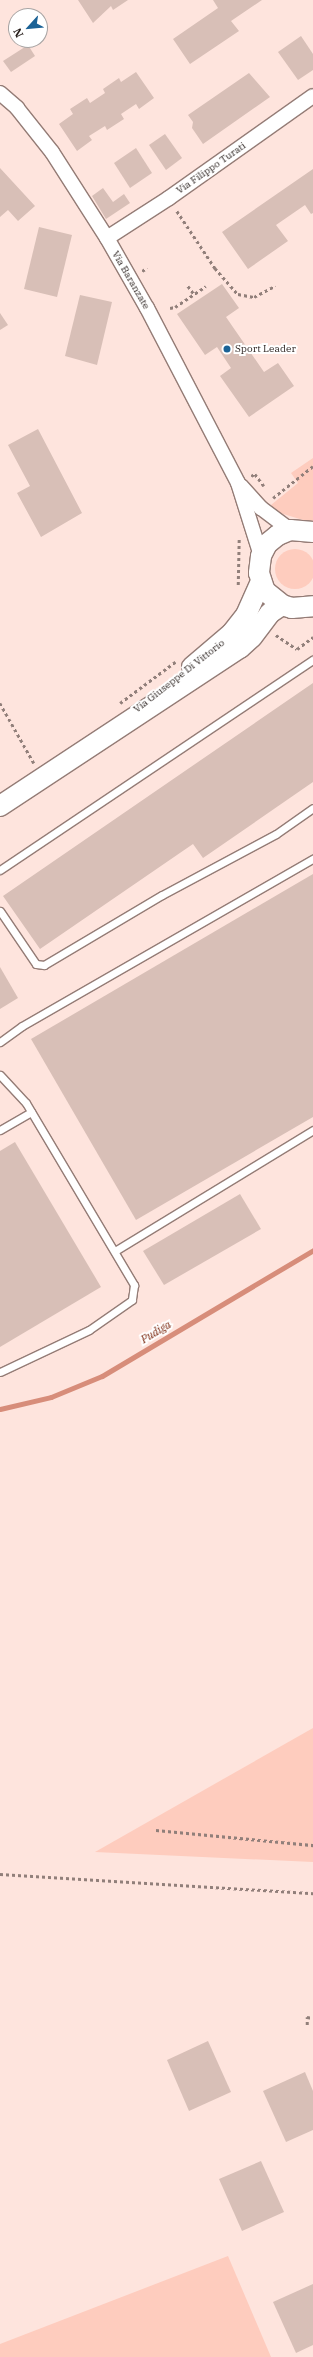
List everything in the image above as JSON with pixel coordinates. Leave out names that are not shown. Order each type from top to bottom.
[{"type":"street","name":"Via Baranzate","points":[[0,93],[17,108],[36,130],[107,238],[170,349],[238,483],[261,556]]},
{"type":"street","name":"Via Filippo Turati","points":[[107,238],[169,198],[313,96]]},
{"type":"street","name":"Via Baranzate","points":[[238,483],[261,508],[290,530]]},
{"type":"street","points":[[313,532],[290,530],[278,535],[267,544],[261,556],[261,581],[265,591],[282,605],[292,608],[313,606]]},
{"type":"street","name":"Via Giuseppe Di Vittorio","points":[[77,754],[201,660],[232,633],[246,615],[261,581]]},
{"type":"street","name":"Via Giuseppe Di Vittorio","points":[[0,806],[39,767],[77,754],[240,648],[252,637],[270,613],[282,605]]},
{"type":"lane","points":[[0,870],[313,660]]},
{"type":"lane","points":[[0,911],[36,964],[44,965],[162,895],[276,834],[313,808]]},
{"type":"lane","points":[[0,1042],[22,1026],[313,859]]},
{"type":"lane","points":[[0,1075],[31,1112],[134,1285],[132,1300],[89,1330],[0,1372]]},
{"type":"lane","points":[[0,1130],[31,1112]]},
{"type":"lane","points":[[115,1251],[313,1130]]},
{"type":"path","points":[[169,198],[215,268],[238,294],[254,297],[275,286]]},
{"type":"path","points":[[188,286],[194,294]]},
{"type":"path","points":[[170,308],[206,286]]},
{"type":"path","points":[[269,494],[272,499],[313,466]]},
{"type":"path","points":[[256,474],[266,489]]},
{"type":"path","points":[[238,588],[239,532]]},
{"type":"path","points":[[273,633],[297,649],[313,638]]},
{"type":"path","points":[[118,704],[180,658]]},
{"type":"path","points":[[0,703],[39,767]]},
{"type":"path","points":[[156,1830],[313,1845]]},
{"type":"path","points":[[0,1874],[313,1893]]},
{"type":"path","points":[[307,2025],[307,2017],[313,2018]]},
{"type":"shaded area","points":[[313,458],[313,523],[280,513],[271,505],[298,483],[291,473]]},
{"type":"shaded area","points":[[291,549],[299,549],[306,552],[312,558],[315,569],[312,580],[306,586],[299,589],[291,589],[284,586],[278,580],[275,573],[275,565],[278,558],[284,552]]},
{"type":"shaded area","points":[[313,1728],[313,1862],[95,1852]]},
{"type":"shaded area","points":[[228,2256],[271,2357],[0,2357],[0,2344]]},
{"type":"building","points":[[78,0],[128,0],[113,10],[111,6],[93,23]]},
{"type":"building","points":[[213,0],[262,0],[231,21],[239,31],[190,64],[173,39],[218,8]]},
{"type":"building","points":[[301,36],[313,54],[313,70],[298,80],[278,52]]},
{"type":"building","points":[[23,48],[30,48],[35,56],[11,72],[3,61]]},
{"type":"building","points":[[136,72],[154,98],[139,109],[136,104],[121,114],[124,119],[107,130],[105,126],[89,136],[92,140],[77,151],[59,124],[73,114],[70,109],[87,98],[90,103],[105,93],[103,89],[119,78],[121,82]]},
{"type":"building","points":[[249,73],[270,97],[203,144],[192,128],[193,122],[188,115]]},
{"type":"building","points":[[165,134],[182,158],[166,170],[149,145]]},
{"type":"building","points":[[136,148],[152,173],[130,188],[114,163]]},
{"type":"building","points":[[0,168],[35,206],[18,221],[8,210],[0,217]]},
{"type":"building","points":[[313,169],[313,213],[311,214],[305,205],[276,225],[288,241],[248,269],[222,232]]},
{"type":"building","points":[[103,188],[113,202],[124,194],[130,203],[106,219],[92,196]]},
{"type":"building","points":[[39,227],[72,235],[57,297],[24,289]]},
{"type":"building","points":[[222,284],[239,308],[226,317],[264,372],[278,363],[294,386],[249,417],[220,376],[231,368],[217,347],[205,355],[177,314]]},
{"type":"building","points":[[80,295],[112,302],[97,365],[65,356]]},
{"type":"building","points":[[0,313],[8,325],[0,330]]},
{"type":"building","points":[[38,429],[82,513],[41,537],[17,493],[30,486],[8,445]]},
{"type":"building","points":[[313,683],[313,782],[203,858],[193,844],[40,949],[3,896]]},
{"type":"building","points":[[313,874],[313,1117],[136,1220],[31,1039]]},
{"type":"building","points":[[0,967],[18,998],[0,1009]]},
{"type":"building","points":[[15,1142],[101,1287],[0,1347],[0,1151]]},
{"type":"building","points":[[240,1194],[261,1229],[164,1285],[143,1251]]},
{"type":"building","points":[[208,2041],[231,2092],[189,2111],[167,2060]]},
{"type":"building","points":[[305,2072],[313,2091],[313,2130],[286,2142],[263,2091]]},
{"type":"building","points":[[261,2161],[284,2212],[242,2231],[219,2179]]},
{"type":"building","points":[[313,2284],[313,2345],[296,2353],[273,2302]]},
{"type":"waterway","name":"Pudiga","points":[[0,1409],[51,1397],[102,1376],[313,1250]]},
{"type":"place","name":"Sport Leader","points":[[227,349]]}]
